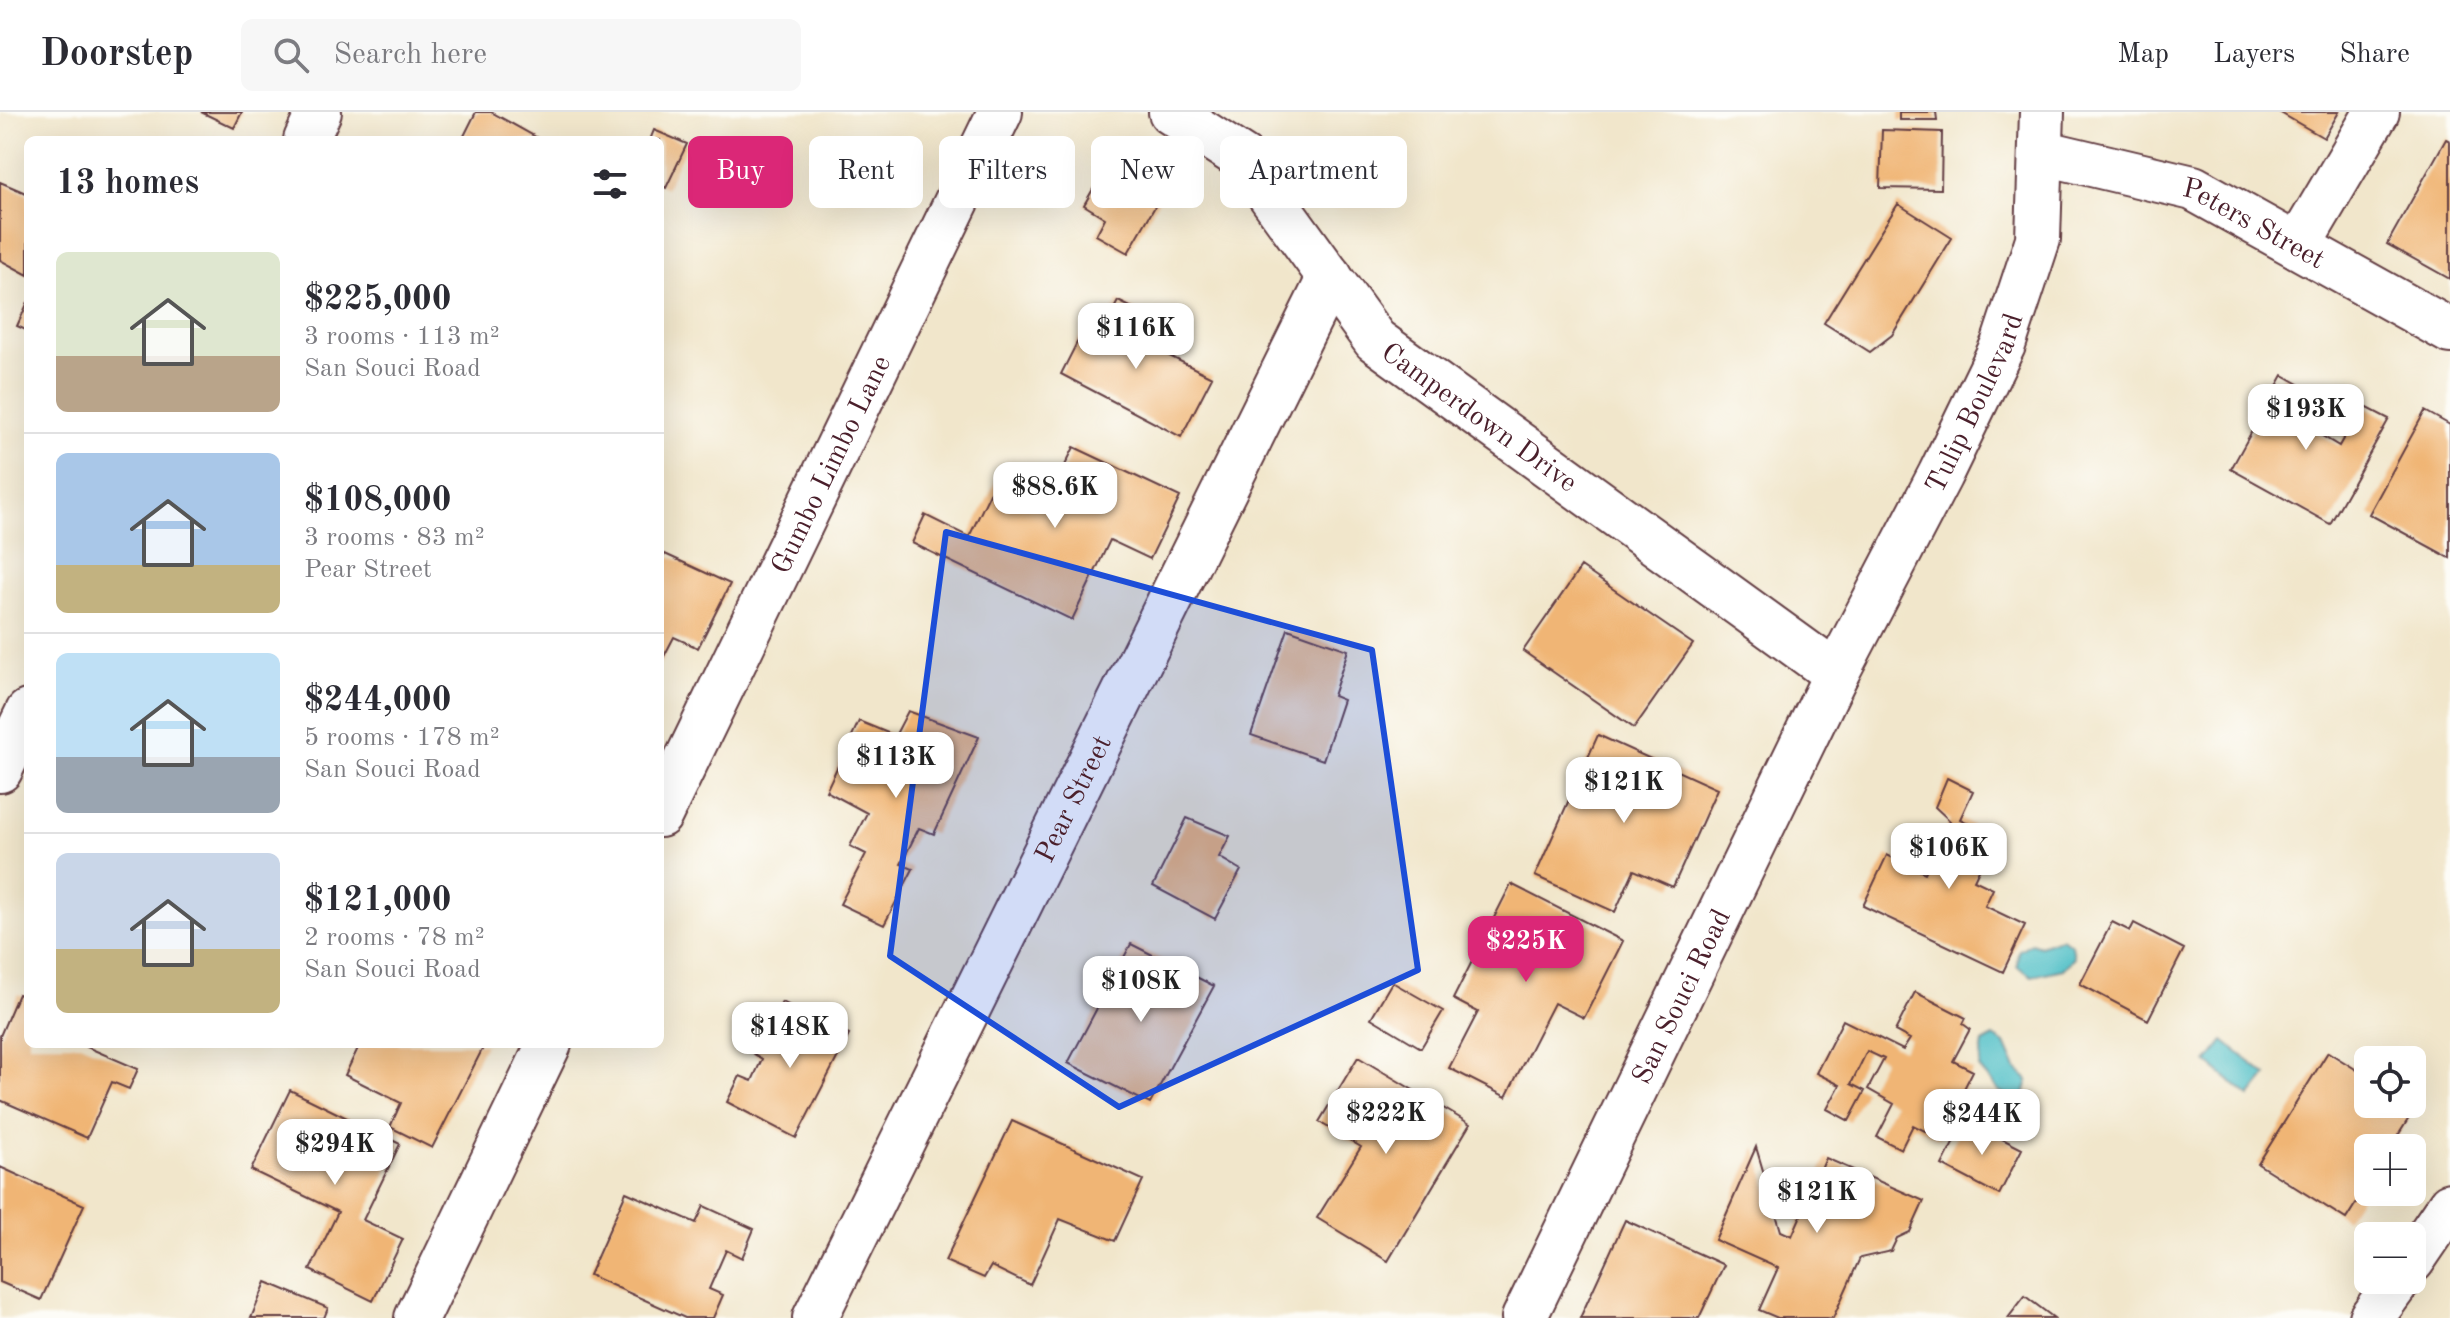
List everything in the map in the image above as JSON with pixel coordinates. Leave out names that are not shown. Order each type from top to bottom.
[{"type":"street","points":[[308,136],[319,112]]},
{"type":"street","name":"Gumbo Limbo Lane","points":[[664,807],[1000,112]]},
{"type":"street","name":"Camperdown Drive","points":[[1171,112],[1244,159],[1375,340],[1836,674]]},
{"type":"street","points":[[2298,246],[2377,112]]},
{"type":"street","name":"Peters Street","points":[[2041,132],[2193,188],[2450,331]]},
{"type":"street","name":"Tulip Boulevard","points":[[1836,674],[1940,475],[2003,345],[2038,239],[2041,132]]},
{"type":"street","name":"Pear Street","points":[[815,1318],[1330,277]]},
{"type":"street","name":"San Souci Road","points":[[1524,1318],[1836,674]]},
{"type":"street","points":[[0,770],[24,720]]},
{"type":"street","points":[[417,1318],[547,1048]]},
{"type":"street","points":[[2426,1240],[2450,1205]]},
{"type":"highlighted area","points":[[946,532],[1372,650],[1418,970],[1119,1107],[890,956]]},
{"type":"water","points":[[2062,938],[2072,945],[2074,958],[2063,969],[2032,976],[2017,966],[2018,951],[2031,943],[2040,946]]},
{"type":"water","points":[[1994,1037],[2005,1044],[2016,1069],[2028,1080],[2024,1095],[2014,1099],[1999,1091],[1979,1068],[1983,1043]]},
{"type":"water","points":[[2224,1041],[2267,1076],[2250,1097],[2207,1062]]},
{"type":"building","points":[[201,112],[242,112],[234,128]]},
{"type":"building","points":[[476,112],[491,112],[534,136],[464,136]]},
{"type":"building","points":[[1899,112],[1936,112],[1937,120],[1899,120]]},
{"type":"building","points":[[2279,112],[2339,112],[2324,138]]},
{"type":"building","points":[[654,130],[687,144],[666,188],[664,136],[652,136]]},
{"type":"building","points":[[1882,130],[1942,132],[1941,189],[1880,188]]},
{"type":"building","points":[[2446,139],[2450,141],[2450,279],[2387,244]]},
{"type":"building","points":[[0,182],[24,192],[24,273],[0,260]]},
{"type":"building","points":[[1091,193],[1091,208],[1154,208],[1128,253],[1096,235],[1105,218],[1084,205]]},
{"type":"building","points":[[1898,204],[1952,238],[1892,335],[1870,352],[1824,323]]},
{"type":"building","points":[[1118,301],[1147,315],[1135,339],[1212,377],[1181,437],[1061,374],[1090,317],[1106,324]]},
{"type":"building","points":[[24,311],[24,329],[17,326]]},
{"type":"building","points":[[2283,375],[2320,396],[2304,425],[2339,446],[2362,405],[2389,419],[2330,524],[2231,469]]},
{"type":"building","points":[[2425,411],[2450,425],[2450,558],[2369,514]]},
{"type":"building","points":[[1074,447],[1180,497],[1150,559],[1110,540],[1072,620],[912,543],[925,515],[969,537],[1003,466],[1053,490]]},
{"type":"building","points":[[664,556],[730,584],[698,648],[674,637],[664,656]]},
{"type":"building","points":[[1581,567],[1693,644],[1634,728],[1523,651]]},
{"type":"building","points":[[1288,629],[1348,650],[1333,696],[1343,700],[1323,760],[1251,735]]},
{"type":"building","points":[[908,711],[979,737],[934,834],[919,828],[901,864],[913,869],[884,925],[840,904],[866,854],[850,846],[867,813],[826,791],[859,721],[895,736]]},
{"type":"building","points":[[1598,735],[1717,789],[1673,887],[1634,870],[1615,912],[1535,876]]},
{"type":"building","points":[[1947,778],[1973,791],[1960,819],[1995,836],[1974,880],[1993,889],[1985,906],[2025,925],[2003,972],[1863,906],[1887,855],[1925,873],[1950,821],[1935,807]]},
{"type":"building","points":[[1187,818],[1230,836],[1219,857],[1241,870],[1215,919],[1153,886]]},
{"type":"building","points":[[1511,884],[1623,941],[1584,1018],[1554,1003],[1506,1097],[1449,1068],[1478,1012],[1453,999]]},
{"type":"building","points":[[2112,922],[2130,931],[2134,923],[2184,949],[2148,1020],[2080,984]]},
{"type":"building","points":[[1131,944],[1214,986],[1150,1104],[1068,1063]]},
{"type":"building","points":[[1392,982],[1443,1011],[1421,1048],[1371,1018]]},
{"type":"building","points":[[1915,992],[1966,1018],[1963,1024],[1970,1029],[1953,1061],[1973,1071],[1939,1138],[1913,1125],[1901,1149],[1877,1137],[1894,1104],[1868,1089],[1884,1059],[1867,1051],[1851,1084],[1865,1091],[1849,1121],[1827,1109],[1840,1085],[1816,1073],[1843,1020],[1903,1050],[1910,1039],[1895,1031]]},
{"type":"building","points":[[18,994],[24,996],[24,1048],[89,1048],[138,1069],[129,1089],[112,1082],[87,1138],[0,1100],[0,1036]]},
{"type":"building","points":[[782,1002],[849,1035],[796,1138],[727,1102],[740,1076],[752,1081],[762,1059],[754,1054]]},
{"type":"building","points":[[358,1048],[483,1048],[432,1148],[390,1127],[401,1103],[345,1075]]},
{"type":"building","points":[[2328,1052],[2354,1068],[2354,1118],[2409,1118],[2399,1134],[2354,1134],[2354,1206],[2346,1219],[2258,1164]]},
{"type":"building","points":[[1358,1057],[1470,1124],[1388,1261],[1317,1218],[1361,1147],[1319,1122]]},
{"type":"building","points":[[290,1090],[400,1144],[363,1220],[403,1239],[373,1301],[310,1270],[338,1212],[251,1170]]},
{"type":"building","points":[[1965,1120],[2022,1149],[1999,1195],[1942,1165]]},
{"type":"building","points":[[1012,1121],[1143,1180],[1115,1241],[1060,1219],[1030,1285],[991,1266],[984,1278],[945,1261]]},
{"type":"building","points":[[1756,1147],[1781,1231],[1792,1236],[1826,1158],[1924,1201],[1910,1232],[1897,1238],[1891,1251],[1860,1258],[1833,1318],[1778,1318],[1759,1310],[1778,1268],[1715,1240]]},
{"type":"building","points":[[0,1167],[84,1205],[41,1300],[0,1282]]},
{"type":"building","points":[[626,1192],[696,1223],[704,1206],[754,1229],[742,1258],[726,1250],[709,1289],[723,1295],[713,1318],[685,1318],[589,1275]]},
{"type":"building","points":[[1625,1220],[1724,1265],[1699,1318],[1580,1318]]},
{"type":"building","points":[[266,1282],[328,1308],[324,1318],[251,1318]]},
{"type":"building","points":[[2025,1296],[2054,1318],[2008,1318]]}]
